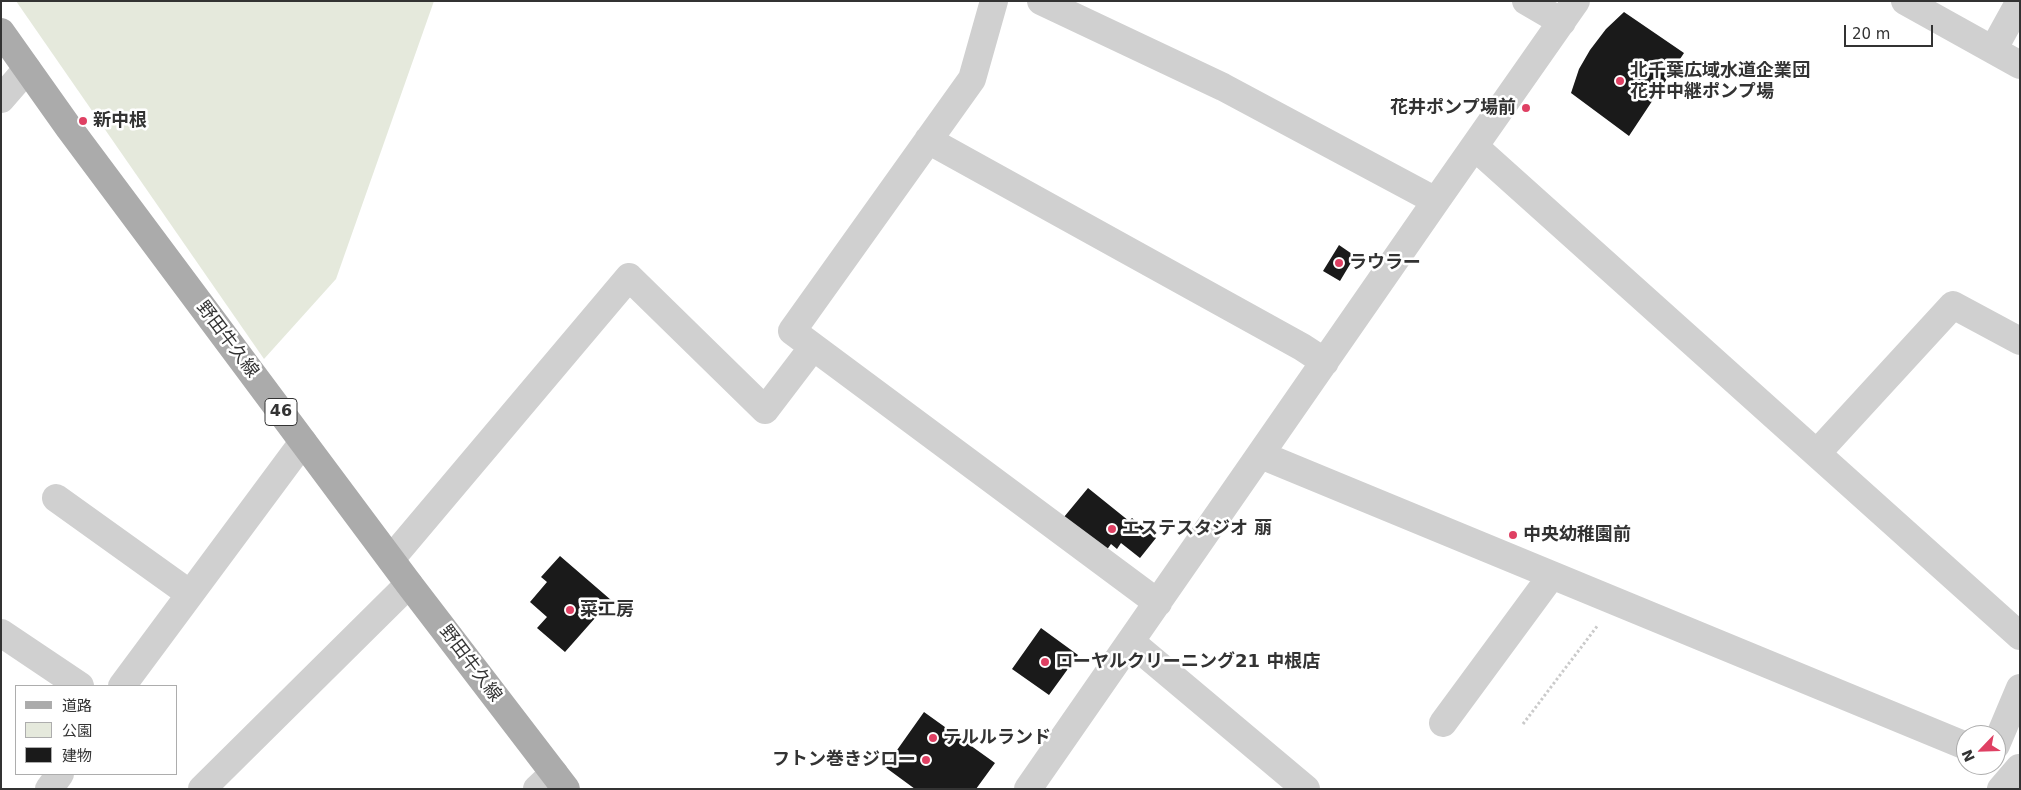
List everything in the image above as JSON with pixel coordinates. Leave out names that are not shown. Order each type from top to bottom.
[{"type":"main road","name":"野田牛久線","points":[[1,32],[68,128],[410,584],[552,784]]},
{"type":"street","points":[[994,1],[972,79],[792,331],[1158,603]]},
{"type":"street","points":[[1042,1],[1223,87],[1436,201]]},
{"type":"street","points":[[1028,789],[1436,201],[1570,12],[1526,1]]},
{"type":"street","points":[[1904,1],[2020,65]]},
{"type":"street","points":[[1993,50],[2020,1]]},
{"type":"street","points":[[1,98],[27,69]]},
{"type":"street","points":[[928,140],[1293,342],[1325,362]]},
{"type":"street","points":[[1475,147],[2020,636]]},
{"type":"street","points":[[391,559],[629,277],[765,410],[813,346]]},
{"type":"street","points":[[1817,453],[1953,305],[2020,341]]},
{"type":"street","points":[[123,685],[303,442]]},
{"type":"street","points":[[1261,455],[1956,742]]},
{"type":"street","points":[[56,498],[190,594]]},
{"type":"street","points":[[1443,723],[1552,576]]},
{"type":"street","points":[[202,789],[410,584]]},
{"type":"street","points":[[1,633],[79,685]]},
{"type":"street","points":[[1131,642],[1306,789]]},
{"type":"street","points":[[2004,725],[2020,688]]},
{"type":"street","points":[[2001,789],[2012,765]]},
{"type":"street","points":[[50,789],[59,775]]},
{"type":"path","points":[[1523,724],[1616,601]]},
{"type":"green space","points":[[16,1],[434,1],[336,279],[264,359]]},
{"type":"building","name":"北千葉広域水道企業団 花井中継ポンプ場","points":[[1624,12],[1684,53],[1629,136],[1571,93],[1579,69],[1590,50],[1606,29]]},
{"type":"building","name":"ラウラー","points":[[1339,245],[1355,256],[1340,281],[1323,271]]},
{"type":"building","name":"エステスタジオ 萠","points":[[1088,488],[1129,521],[1132,518],[1156,538],[1140,558],[1121,543],[1117,549],[1111,544],[1106,551],[1064,517]]},
{"type":"building","name":"菜工房","points":[[560,556],[611,600],[565,652],[537,628],[547,617],[530,602],[547,582],[541,577]]},
{"type":"building","name":"ローヤルクリーニング21 中根店","points":[[1041,628],[1078,655],[1049,695],[1012,669]]},
{"type":"building","name":"テルルランド","points":[[924,712],[995,763],[976,789],[915,789],[885,767]]},
{"type":"place","name":"北千葉広域水道企業団 花井中継ポンプ場","points":[[1620,81]]},
{"type":"place","name":"花井ポンプ場前","points":[[1526,108]]},
{"type":"place","name":"新中根","points":[[83,121]]},
{"type":"place","name":"ラウラー","points":[[1339,263]]},
{"type":"place","name":"エステスタジオ 萠","points":[[1112,529]]},
{"type":"place","name":"中央幼稚園前","points":[[1513,535]]},
{"type":"place","name":"菜工房","points":[[570,610]]},
{"type":"place","name":"ローヤルクリーニング21 中根店","points":[[1045,662]]},
{"type":"place","name":"テルルランド","points":[[933,738]]},
{"type":"place","name":"フトン巻きジロー","points":[[926,760]]}]
